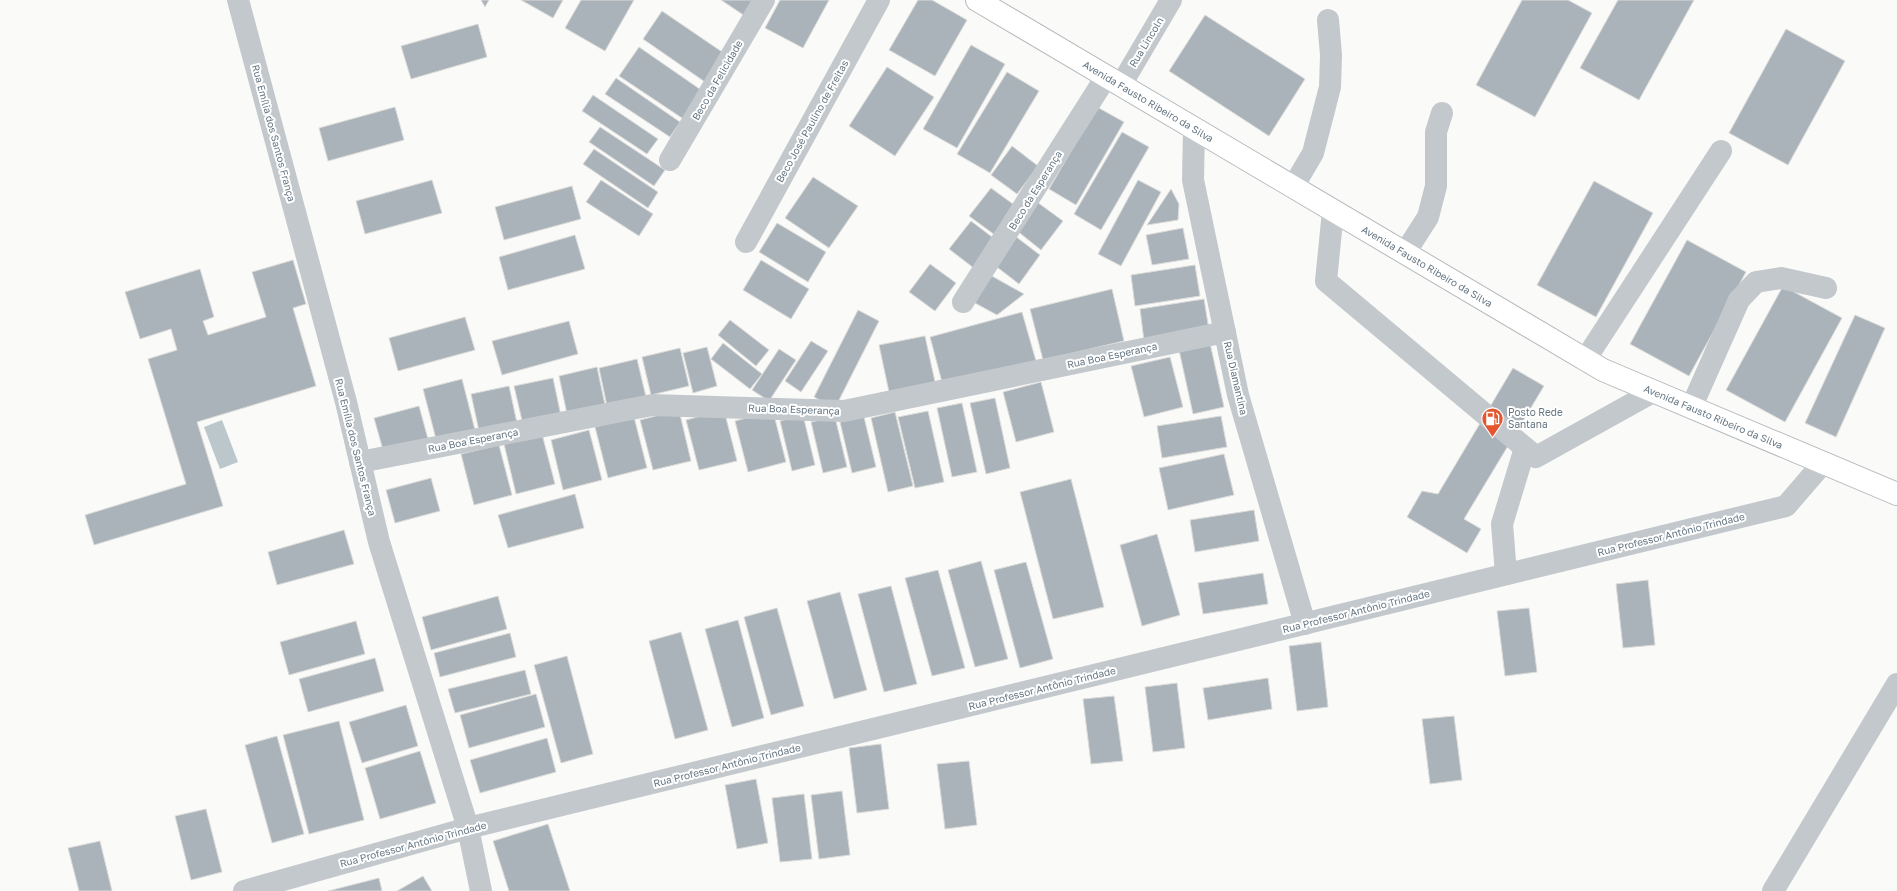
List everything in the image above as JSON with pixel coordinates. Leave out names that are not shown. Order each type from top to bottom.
[{"type":"main road","name":"Avenida Fausto Ribeiro da Silva","points":[[977,0],[1603,370],[1897,494]]},
{"type":"street","name":"Rua Emília dos Santos França","points":[[238,0],[344,394],[379,542],[468,828],[481,891]]},
{"type":"street","name":"Beco da Felicidade","points":[[670,160],[764,0]]},
{"type":"street","name":"Beco José Paulino de Freitas","points":[[746,242],[879,0]]},
{"type":"street","name":"Rua Lincoln","points":[[1113,81],[1171,0]]},
{"type":"street","points":[[1294,187],[1313,153],[1330,87],[1331,55],[1328,20]]},
{"type":"street","name":"Beco da Esperança","points":[[963,302],[1113,81]]},
{"type":"street","points":[[1405,253],[1428,217],[1436,186],[1436,132],[1442,113]]},
{"type":"street","name":"Rua Diamantina","points":[[1194,128],[1193,180],[1238,394],[1305,624]]},
{"type":"street","points":[[1585,360],[1721,151]]},
{"type":"street","points":[[1333,211],[1326,281],[1536,457],[1653,392]]},
{"type":"street","points":[[1691,408],[1739,300],[1756,282],[1781,278],[1826,288]]},
{"type":"street","name":"Rua Boa Esperança","points":[[360,462],[652,405],[844,411],[1226,332]]},
{"type":"street","points":[[1506,574],[1502,524],[1525,448]]},
{"type":"street","name":"Rua Professor Antônio Trindade","points":[[244,891],[468,828],[1786,506],[1822,463]]},
{"type":"street","points":[[1773,891],[1897,684]]},
{"type":"shaded area","points":[[222,420],[238,462],[220,469],[204,427]]},
{"type":"building","points":[[481,0],[489,0],[485,7]]},
{"type":"building","points":[[521,0],[563,0],[553,18]]},
{"type":"building","points":[[581,0],[634,0],[605,51],[565,28]]},
{"type":"building","points":[[721,0],[756,0],[745,16]]},
{"type":"building","points":[[780,0],[829,0],[803,48],[765,28]]},
{"type":"building","points":[[918,0],[932,0],[967,20],[935,76],[889,50]]},
{"type":"building","points":[[1522,0],[1568,0],[1592,13],[1535,117],[1476,85]]},
{"type":"building","points":[[1618,0],[1694,0],[1639,100],[1580,68]]},
{"type":"building","points":[[662,11],[728,56],[708,84],[643,39]]},
{"type":"building","points":[[1205,15],[1305,79],[1269,136],[1169,71]]},
{"type":"building","points":[[478,24],[487,57],[411,79],[401,46]]},
{"type":"building","points":[[1786,29],[1845,61],[1788,165],[1729,133]]},
{"type":"building","points":[[971,45],[1005,64],[957,148],[923,129]]},
{"type":"building","points":[[639,47],[704,92],[685,120],[619,76]]},
{"type":"building","points":[[887,67],[934,97],[895,156],[849,126]]},
{"type":"building","points":[[1007,72],[1039,91],[990,173],[957,154]]},
{"type":"building","points":[[616,78],[680,122],[670,137],[605,94]]},
{"type":"building","points":[[593,95],[658,139],[647,154],[582,111]]},
{"type":"building","points":[[395,107],[404,140],[328,161],[319,128]]},
{"type":"building","points":[[1097,107],[1124,122],[1076,205],[1049,189]]},
{"type":"building","points":[[600,127],[665,170],[654,186],[589,142]]},
{"type":"building","points":[[1122,132],[1149,147],[1101,230],[1074,214]]},
{"type":"building","points":[[1012,146],[1038,166],[1017,194],[991,175]]},
{"type":"building","points":[[594,149],[658,192],[648,208],[583,164]]},
{"type":"building","points":[[813,177],[858,206],[829,248],[785,218]]},
{"type":"building","points":[[432,180],[442,213],[365,234],[356,201]]},
{"type":"building","points":[[601,180],[653,214],[639,236],[586,202]]},
{"type":"building","points":[[1138,180],[1161,192],[1121,266],[1098,254]]},
{"type":"building","points":[[1594,181],[1653,213],[1596,317],[1537,285]]},
{"type":"building","points":[[572,186],[581,219],[504,240],[495,207]]},
{"type":"building","points":[[991,188],[1017,207],[995,235],[969,216]]},
{"type":"building","points":[[1171,189],[1179,204],[1178,220],[1147,225]]},
{"type":"building","points":[[1037,202],[1063,221],[1041,250],[1016,230]]},
{"type":"building","points":[[971,221],[996,240],[975,269],[949,249]]},
{"type":"building","points":[[777,223],[826,252],[808,282],[759,252]]},
{"type":"building","points":[[1183,228],[1189,259],[1152,265],[1146,235]]},
{"type":"building","points":[[575,235],[585,269],[508,290],[499,257]]},
{"type":"building","points":[[1015,236],[1040,255],[1019,284],[993,264]]},
{"type":"building","points":[[1687,240],[1746,272],[1689,376],[1630,344]]},
{"type":"building","points":[[293,260],[306,304],[293,308],[316,386],[197,422],[223,506],[94,545],[85,515],[186,484],[148,359],[177,350],[171,329],[140,339],[125,292],[200,269],[214,317],[203,321],[208,335],[266,317],[252,272]]},
{"type":"building","points":[[761,260],[809,289],[791,319],[743,290]]},
{"type":"building","points":[[930,264],[956,283],[935,311],[909,292]]},
{"type":"building","points":[[1195,265],[1200,296],[1135,306],[1131,275]]},
{"type":"building","points":[[990,275],[1024,294],[997,315],[975,303]]},
{"type":"building","points":[[1783,286],[1842,318],[1785,422],[1726,390]]},
{"type":"building","points":[[1112,289],[1124,341],[1043,360],[1030,309]]},
{"type":"building","points":[[1204,299],[1209,330],[1144,341],[1140,309]]},
{"type":"building","points":[[858,310],[879,321],[835,408],[814,397]]},
{"type":"building","points":[[1022,312],[1036,361],[943,386],[930,337]]},
{"type":"building","points":[[1855,315],[1885,328],[1836,437],[1805,423]]},
{"type":"building","points":[[465,317],[475,350],[398,371],[389,338]]},
{"type":"building","points":[[730,320],[769,350],[756,366],[718,335]]},
{"type":"building","points":[[569,321],[578,354],[502,375],[492,341]]},
{"type":"building","points":[[925,336],[935,382],[889,392],[879,345]]},
{"type":"building","points":[[811,341],[828,351],[801,392],[785,381]]},
{"type":"building","points":[[723,343],[762,374],[750,389],[711,359]]},
{"type":"building","points":[[1210,343],[1224,407],[1193,414],[1179,350]]},
{"type":"building","points":[[707,347],[717,386],[693,393],[683,353]]},
{"type":"building","points":[[680,348],[689,386],[651,395],[642,357]]},
{"type":"building","points":[[779,349],[796,360],[769,401],[752,390]]},
{"type":"building","points":[[1170,357],[1183,407],[1144,417],[1131,366]]},
{"type":"building","points":[[637,359],[646,397],[607,406],[599,368]]},
{"type":"building","points":[[597,367],[605,405],[567,414],[559,376]]},
{"type":"building","name":"Posto Rede Santana","points":[[1513,368],[1544,386],[1464,519],[1481,529],[1467,553],[1407,517],[1422,491],[1438,494]]},
{"type":"building","points":[[553,378],[561,416],[523,425],[514,386]]},
{"type":"building","points":[[462,379],[475,430],[436,439],[423,389]]},
{"type":"building","points":[[1041,382],[1054,432],[1016,442],[1003,392]]},
{"type":"building","points":[[509,386],[517,423],[479,431],[471,394]]},
{"type":"building","points":[[995,398],[1010,468],[986,474],[970,403]]},
{"type":"building","points":[[962,403],[977,472],[952,477],[937,408]]},
{"type":"building","points":[[419,406],[428,439],[383,450],[374,418]]},
{"type":"building","points":[[679,410],[691,461],[653,470],[640,420]]},
{"type":"building","points":[[724,410],[737,461],[699,470],[686,420]]},
{"type":"building","points":[[773,411],[786,462],[748,472],[735,421]]},
{"type":"building","points":[[928,411],[944,482],[915,488],[898,417]]},
{"type":"building","points":[[895,412],[913,486],[888,492],[871,418]]},
{"type":"building","points":[[803,415],[815,465],[792,471],[780,421]]},
{"type":"building","points":[[1221,416],[1227,447],[1162,458],[1157,426]]},
{"type":"building","points":[[634,417],[647,468],[608,478],[595,427]]},
{"type":"building","points":[[835,417],[847,467],[823,473],[811,422]]},
{"type":"building","points":[[864,417],[876,467],[852,473],[840,422]]},
{"type":"building","points":[[589,430],[602,480],[563,490],[551,440]]},
{"type":"building","points":[[542,434],[555,484],[516,494],[504,444]]},
{"type":"building","points":[[499,445],[512,495],[474,505],[461,454]]},
{"type":"building","points":[[1224,454],[1234,495],[1168,510],[1159,468]]},
{"type":"building","points":[[431,478],[440,511],[395,523],[386,490]]},
{"type":"building","points":[[1071,479],[1104,607],[1053,619],[1020,492]]},
{"type":"building","points":[[575,494],[584,528],[508,548],[498,515]]},
{"type":"building","points":[[1254,510],[1259,541],[1195,552],[1190,520]]},
{"type":"building","points":[[344,530],[354,564],[277,585],[268,552]]},
{"type":"building","points":[[1157,534],[1180,615],[1142,626],[1120,545]]},
{"type":"building","points":[[981,561],[1008,659],[975,667],[948,570]]},
{"type":"building","points":[[1026,562],[1053,659],[1020,668],[994,570]]},
{"type":"building","points":[[938,570],[965,668],[932,676],[905,578]]},
{"type":"building","points":[[1263,573],[1268,604],[1203,614],[1198,583]]},
{"type":"building","points":[[1648,580],[1655,645],[1623,648],[1616,584]]},
{"type":"building","points":[[891,586],[917,684],[884,692],[858,594]]},
{"type":"building","points":[[840,592],[867,690],[834,699],[807,601]]},
{"type":"building","points":[[498,596],[507,629],[431,650],[422,617]]},
{"type":"building","points":[[777,608],[804,706],[771,715],[744,617]]},
{"type":"building","points":[[1529,608],[1537,672],[1505,676],[1497,611]]},
{"type":"building","points":[[738,620],[764,718],[732,727],[705,629]]},
{"type":"building","points":[[356,621],[365,654],[289,675],[280,642]]},
{"type":"building","points":[[681,632],[708,730],[675,739],[649,641]]},
{"type":"building","points":[[510,633],[516,657],[440,677],[434,653]]},
{"type":"building","points":[[1321,642],[1328,707],[1297,711],[1289,646]]},
{"type":"building","points":[[567,656],[593,754],[561,763],[534,665]]},
{"type":"building","points":[[375,658],[384,691],[308,712],[299,679]]},
{"type":"building","points":[[525,670],[531,694],[455,713],[448,689]]},
{"type":"building","points":[[1268,678],[1272,709],[1208,720],[1203,688]]},
{"type":"building","points":[[1177,683],[1185,748],[1153,752],[1145,687]]},
{"type":"building","points":[[536,694],[545,727],[469,748],[460,715]]},
{"type":"building","points":[[1114,696],[1123,761],[1091,764],[1083,699]]},
{"type":"building","points":[[406,705],[418,746],[362,763],[349,722]]},
{"type":"building","points":[[1454,716],[1462,780],[1430,784],[1422,719]]},
{"type":"building","points":[[339,721],[364,820],[309,834],[283,735]]},
{"type":"building","points":[[277,736],[304,834],[272,843],[245,745]]},
{"type":"building","points":[[547,738],[556,772],[480,793],[470,760]]},
{"type":"building","points":[[881,744],[889,809],[857,813],[849,748]]},
{"type":"building","points":[[420,751],[436,803],[380,819],[365,768]]},
{"type":"building","points":[[969,761],[977,825],[945,829],[937,764]]},
{"type":"building","points":[[756,779],[768,843],[737,849],[725,785]]},
{"type":"building","points":[[842,791],[850,855],[819,859],[811,795]]},
{"type":"building","points":[[804,794],[812,859],[780,862],[772,798]]},
{"type":"building","points":[[206,809],[222,872],[191,880],[175,816]]},
{"type":"building","points":[[548,824],[570,891],[509,891],[493,841]]},
{"type":"building","points":[[100,841],[112,891],[79,891],[68,848]]},
{"type":"building","points":[[423,876],[432,891],[397,891]]},
{"type":"building","points":[[379,878],[382,891],[328,891]]},
{"type":"place","name":"Posto Rede Santana","points":[[1492,438]]}]
